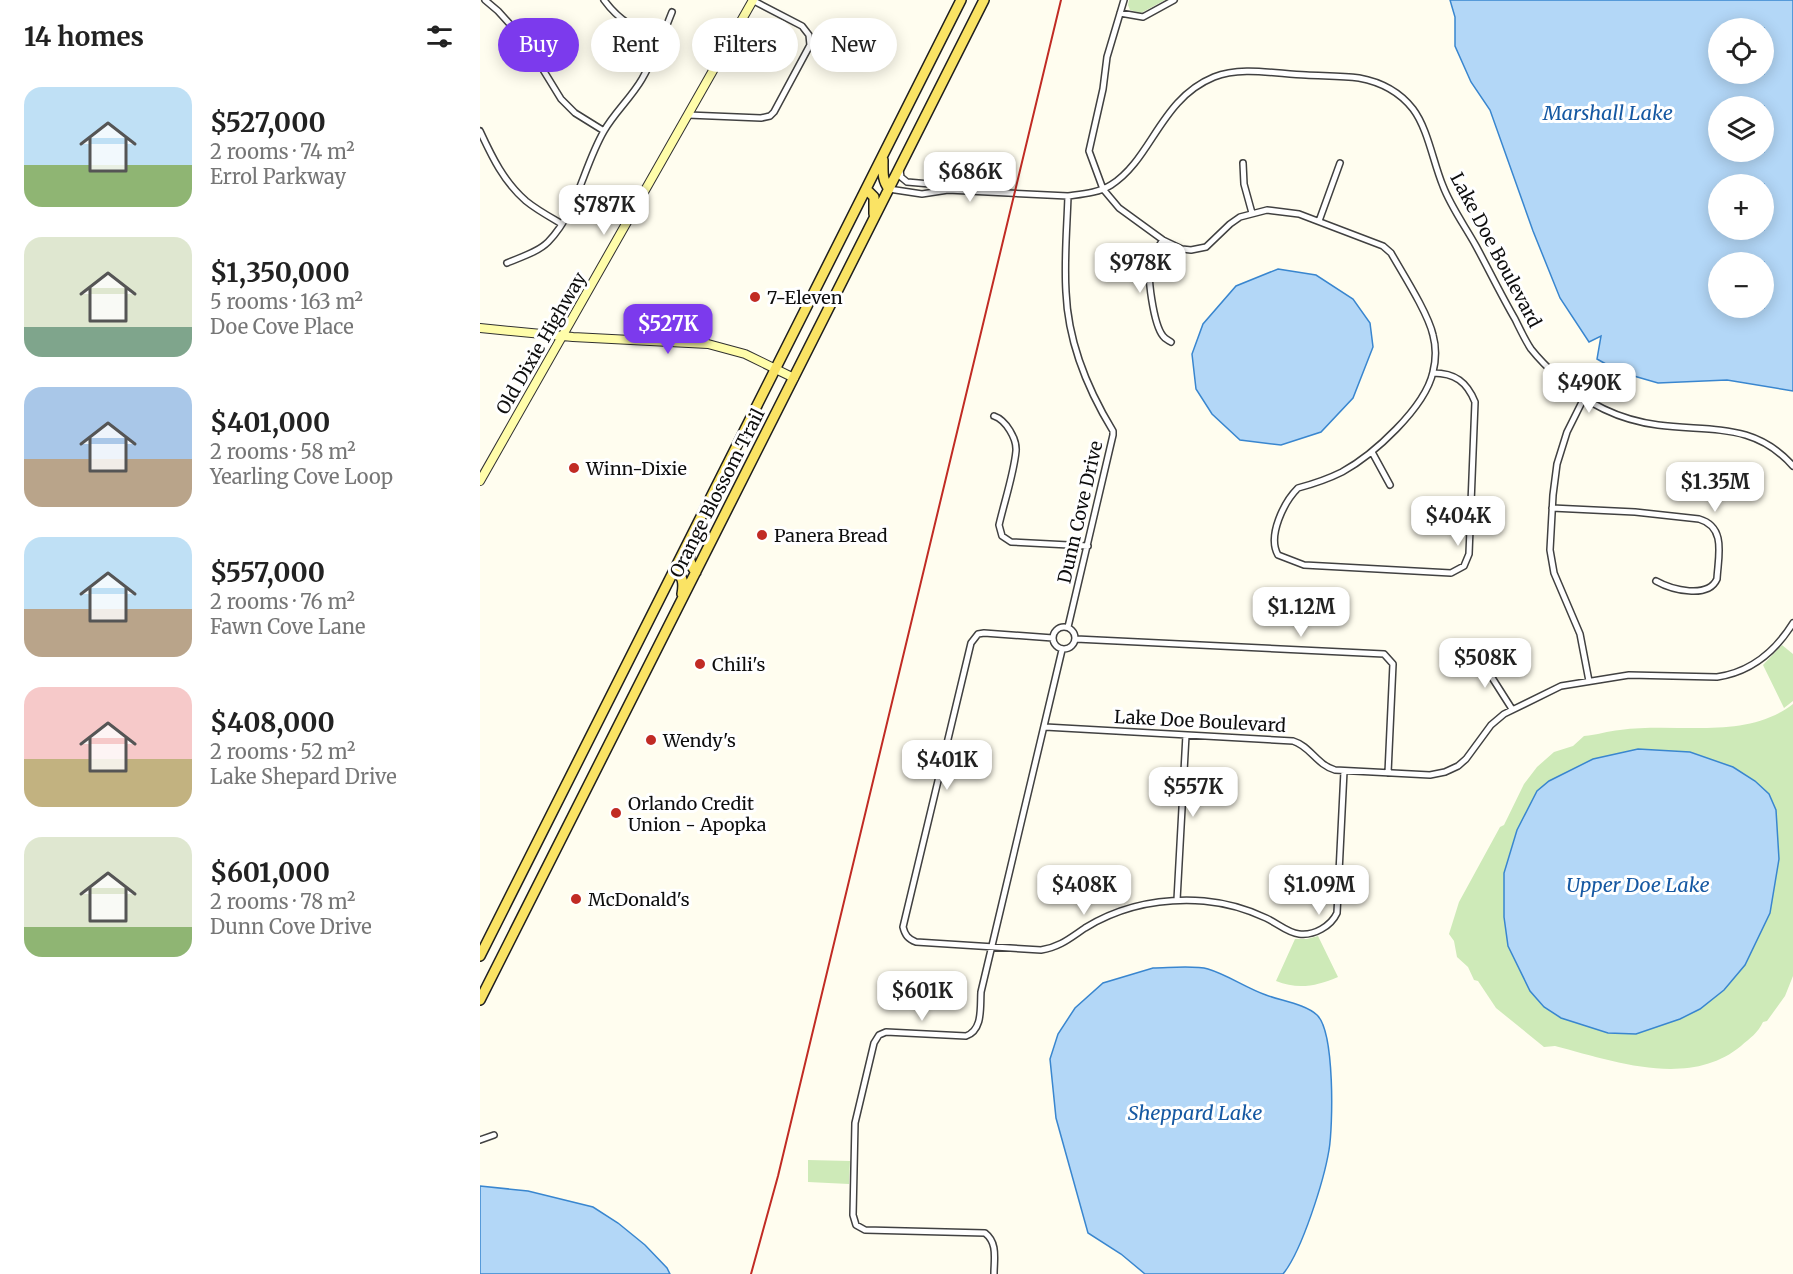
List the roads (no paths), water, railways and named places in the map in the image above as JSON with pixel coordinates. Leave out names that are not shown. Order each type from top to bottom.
[{"type":"main road","name":"Orange Blossom Trail","points":[[480,956],[962,0]]},
{"type":"main road","name":"Orange Blossom Trail","points":[[480,1000],[984,0]]},
{"type":"main road","points":[[884,154],[882,173],[889,189]]},
{"type":"main road","points":[[866,189],[871,193],[875,203],[874,219]]},
{"type":"main road","points":[[690,538],[690,566],[696,572]]},
{"type":"main road","points":[[675,569],[682,577],[684,585],[681,602]]},
{"type":"street","points":[[485,0],[498,10],[526,42],[561,99],[575,113],[604,131]]},
{"type":"street","points":[[604,0],[619,18]]},
{"type":"street","points":[[688,115],[761,118],[770,116],[774,112],[810,45],[810,35],[802,26],[753,0]]},
{"type":"street","name":"Old Dixie Highway","points":[[480,481],[753,0]]},
{"type":"street","points":[[1124,0],[1107,57],[1103,89],[1089,154],[1104,189],[1119,208],[1163,240],[1182,249],[1200,249],[1213,242],[1230,224],[1252,213],[1266,210],[1281,210],[1318,221],[1383,246],[1391,253],[1432,329],[1435,352],[1433,372],[1416,405],[1386,440],[1372,452],[1340,473],[1298,488],[1293,493],[1277,526],[1276,552],[1286,559],[1304,565],[1451,573],[1464,566],[1469,554],[1475,402],[1467,386],[1461,380],[1452,375],[1433,372]]},
{"type":"street","points":[[1120,13],[1143,17],[1174,0]]},
{"type":"street","points":[[670,18],[672,12]]},
{"type":"street","points":[[507,262],[547,243],[562,224],[581,188],[592,154],[604,131],[645,72]]},
{"type":"street","name":"Lake Doe Boulevard","points":[[889,189],[922,194],[948,190],[1068,196],[1084,194],[1104,189],[1120,178],[1175,105],[1191,90],[1216,76],[1240,72],[1357,78],[1385,85],[1404,99],[1414,110],[1422,124],[1444,189],[1531,348],[1559,378],[1600,408],[1636,421],[1657,425],[1746,434],[1773,447],[1793,466]]},
{"type":"street","points":[[480,131],[494,162],[509,184],[527,202],[562,224]]},
{"type":"street","points":[[1243,163],[1244,184],[1252,213]]},
{"type":"street","points":[[1318,221],[1340,163]]},
{"type":"street","name":"Lake Doe Boulevard","points":[[900,167],[903,180],[930,184],[948,190]]},
{"type":"street","name":"Dunn Cove Drive","points":[[1068,196],[1066,293],[1069,317],[1084,371],[1095,399],[1113,431],[1068,627]]},
{"type":"street","points":[[1163,240],[1151,260],[1149,273],[1159,329],[1163,336],[1171,342]]},
{"type":"street","points":[[480,328],[562,336],[708,345],[745,354],[794,378]]},
{"type":"street","points":[[1584,398],[1561,448],[1554,482],[1552,561],[1580,634],[1589,681]]},
{"type":"street","points":[[994,416],[1008,427],[1016,447],[999,525],[1002,536],[1011,542],[1088,546]]},
{"type":"street","points":[[1372,452],[1390,485]]},
{"type":"street","points":[[1552,508],[1635,512],[1699,519],[1709,523],[1719,538],[1717,579],[1714,584],[1705,591],[1673,589],[1656,581]]},
{"type":"street","name":"Lake Doe Boulevard","points":[[1045,727],[1293,741],[1306,747],[1324,766],[1335,770],[1430,776],[1451,770],[1466,759],[1491,725],[1512,709],[1561,686],[1629,675],[1729,675],[1756,664],[1765,657],[1793,623]]},
{"type":"street","points":[[1068,627],[1074,632],[1076,639],[1073,646],[1062,650],[1054,644],[1053,638],[1058,629],[1068,627]]},
{"type":"street","points":[[1053,638],[984,633],[978,634],[970,643],[903,927],[904,934],[909,939],[916,942],[1050,949],[1107,917],[1140,906],[1178,900],[1227,905],[1266,918],[1294,933],[1301,934],[1324,927],[1334,919],[1337,913],[1344,771]]},
{"type":"street","points":[[1076,639],[1384,654],[1393,664],[1388,773]]},
{"type":"street","points":[[994,1274],[993,1240],[985,1233],[865,1230],[856,1225],[853,1215],[855,1123],[876,1039],[886,1032],[966,1036],[973,1033],[978,1026],[981,992],[1062,650]]},
{"type":"street","points":[[1491,663],[1491,676],[1512,709]]},
{"type":"street","points":[[1178,900],[1186,735]]},
{"type":"street","points":[[480,1140],[494,1135]]},
{"type":"water","name":"Marshall Lake","points":[[1450,0],[1793,0],[1793,391],[1727,380],[1658,383],[1620,372],[1597,359],[1601,336],[1589,342],[1560,298],[1533,231],[1490,110],[1471,82],[1455,46],[1455,17]]},
{"type":"water","points":[[1278,269],[1316,275],[1353,299],[1370,323],[1373,347],[1353,398],[1321,432],[1281,445],[1240,440],[1212,414],[1196,389],[1192,354],[1203,324],[1236,286]]},
{"type":"water","name":"Upper Doe Lake","points":[[1638,749],[1690,752],[1733,767],[1755,781],[1769,794],[1776,810],[1779,859],[1770,913],[1745,965],[1724,990],[1700,1009],[1680,1019],[1636,1034],[1608,1033],[1561,1018],[1544,1007],[1530,991],[1508,946],[1504,917],[1504,873],[1517,830],[1537,791],[1549,781],[1593,759]]},
{"type":"water","name":"Sheppard Lake","points":[[1153,968],[1208,969],[1259,992],[1306,1008],[1317,1015],[1323,1025],[1330,1059],[1329,1150],[1311,1215],[1298,1249],[1283,1274],[1145,1274],[1121,1254],[1088,1233],[1056,1118],[1050,1059],[1058,1034],[1075,1008],[1103,983]]},
{"type":"water","points":[[480,1186],[528,1191],[593,1207],[618,1223],[645,1245],[670,1274],[480,1274]]},
{"type":"railway","points":[[751,1274],[778,1176],[1061,0]]},
{"type":"place","name":"7-Eleven","points":[[755,297]]},
{"type":"place","name":"Winn-Dixie","points":[[574,468]]},
{"type":"place","name":"Panera Bread","points":[[762,535]]},
{"type":"place","name":"Chili's","points":[[700,664]]},
{"type":"place","name":"Wendy's","points":[[651,740]]},
{"type":"place","name":"Orlando Credit Union - Apopka","points":[[616,813]]},
{"type":"place","name":"McDonald's","points":[[576,899]]}]
